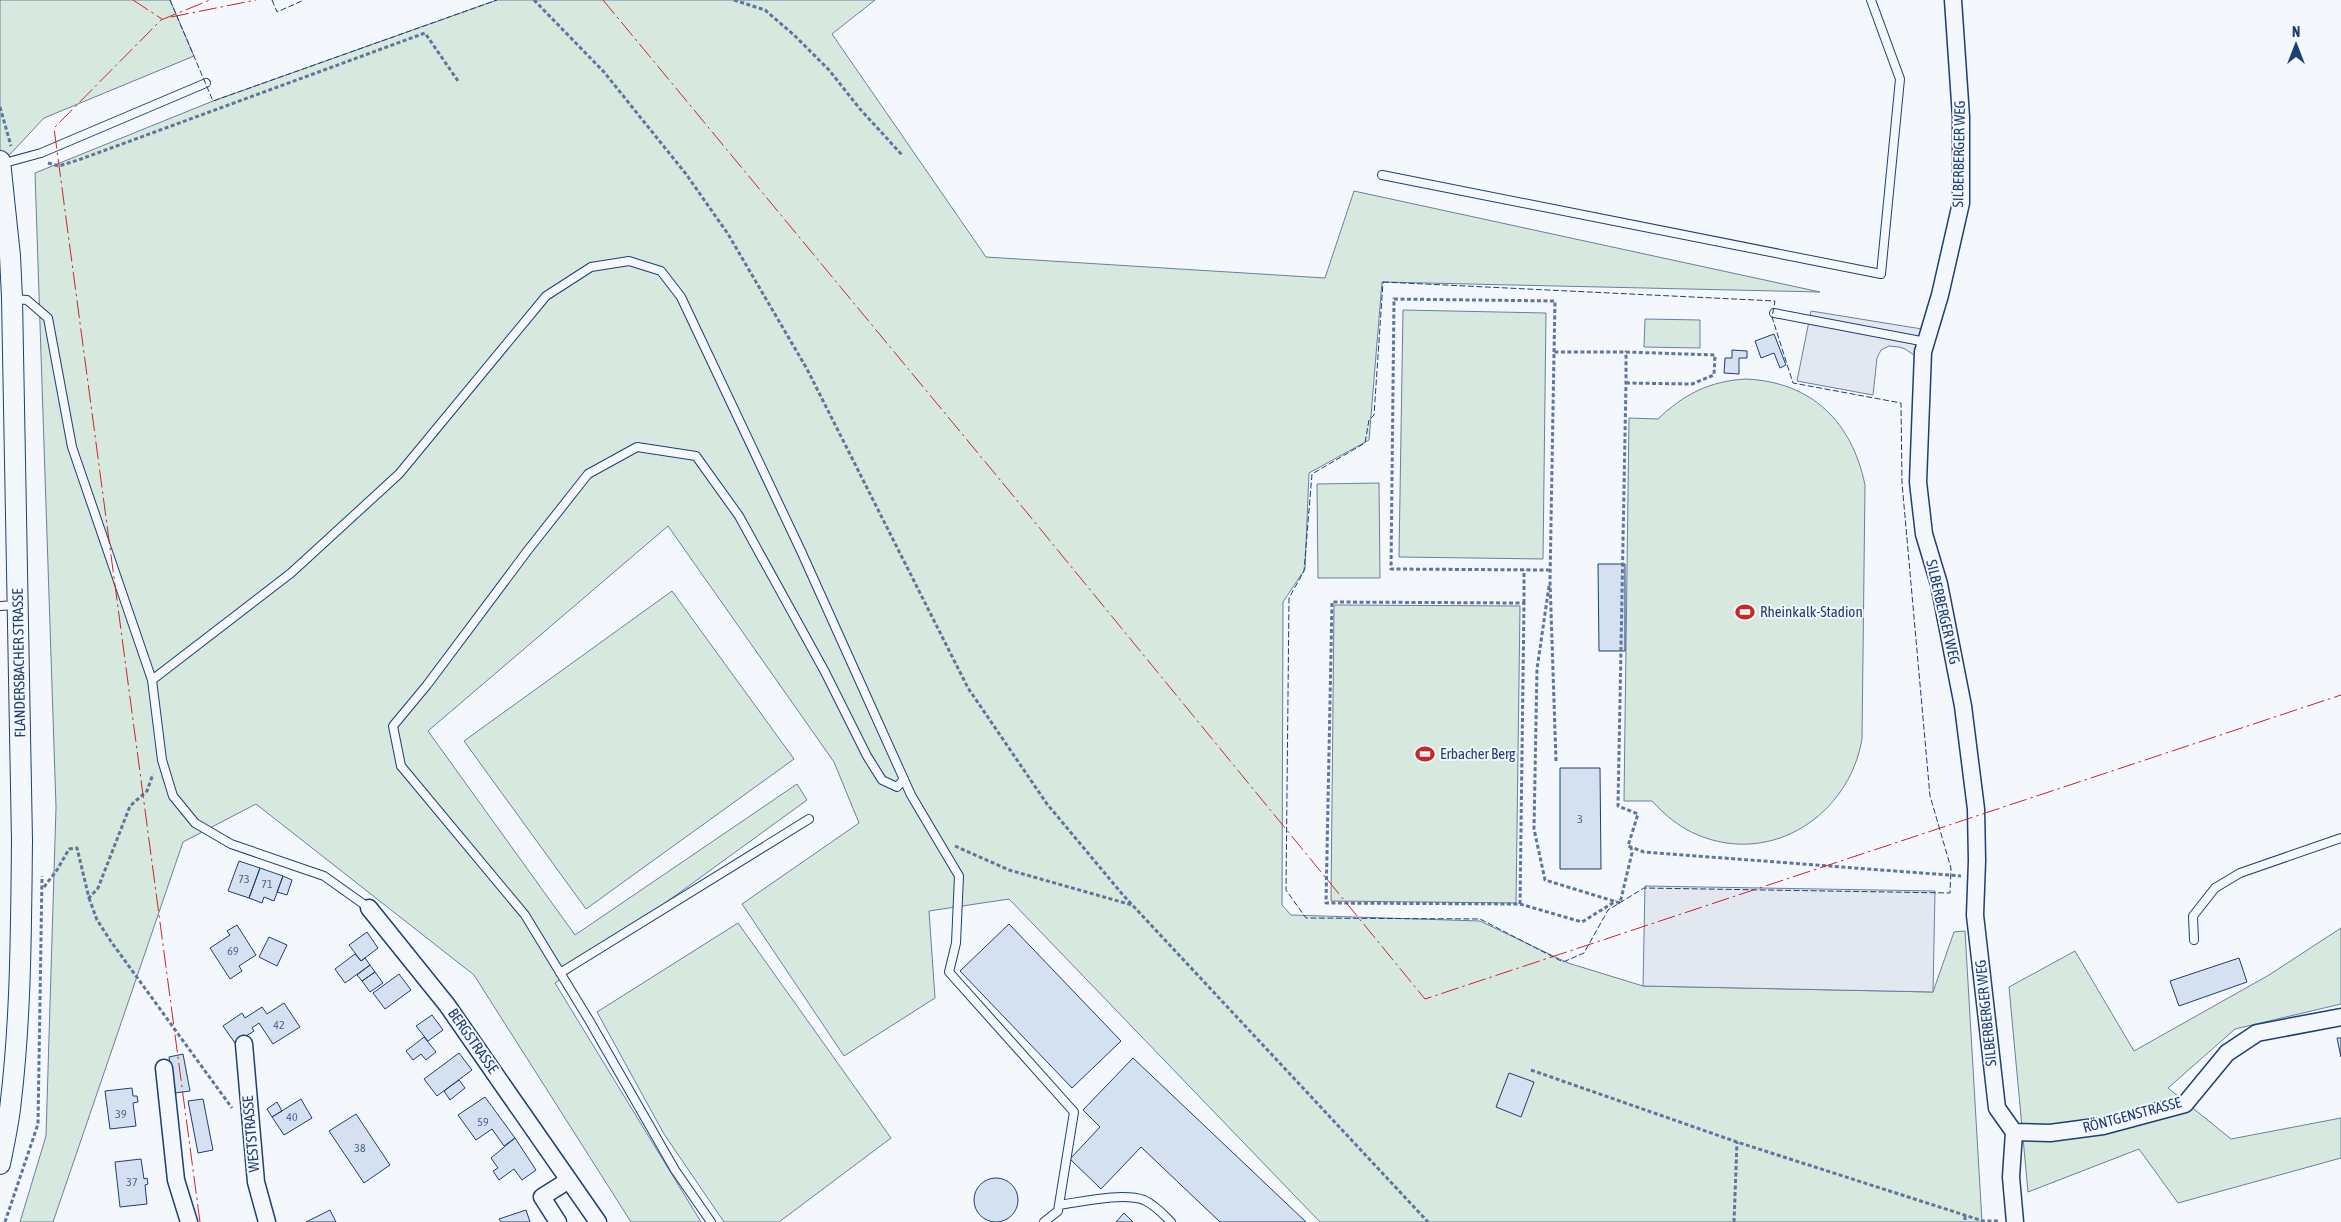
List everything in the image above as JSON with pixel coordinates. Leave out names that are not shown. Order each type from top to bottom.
[{"type":"street","name":"SILBERBERGER WEG","points":[[1953,0],[1961,117],[1961,203],[1942,287],[1923,352],[1918,482],[1924,534],[1945,610],[1963,706],[1976,809],[1977,877],[1975,915],[1992,1076],[1997,1108],[2014,1132]]},
{"type":"street","name":"FLANDERSBACHER STRASSE","points":[[0,162],[10,256],[12,298],[9,606],[21,915],[16,1052],[11,1103],[0,1164]]},
{"type":"street","name":"BERGSTRASSE","points":[[370,908],[447,1005],[598,1222]]},
{"type":"street","name":"RÖNTGENSTRASSE","points":[[2014,1132],[2050,1133],[2103,1126],[2185,1104],[2226,1053],[2257,1033],[2341,1017]]},
{"type":"street","name":"WESTSTRASSE","points":[[244,1044],[256,1182],[268,1222]]},
{"type":"street","points":[[164,1068],[176,1180],[188,1222]]},
{"type":"street","points":[[2014,1132],[2010,1178],[2015,1221]]},
{"type":"street","points":[[558,1222],[542,1197],[568,1180]]},
{"type":"lane","points":[[1382,175],[1881,274],[1900,79],[1871,0]]},
{"type":"lane","points":[[0,162],[41,153],[206,83]]},
{"type":"lane","points":[[152,680],[291,573],[399,474],[546,296],[590,267],[629,261],[661,271],[681,297],[802,551],[911,795],[959,876],[956,943],[949,972],[1074,1112],[1058,1211],[1046,1222]]},
{"type":"lane","points":[[12,298],[27,300],[48,318],[72,447],[152,680],[162,760],[173,796],[195,823],[231,844],[324,876],[370,908]]},
{"type":"lane","points":[[1774,313],[1926,342]]},
{"type":"lane","points":[[711,1222],[675,1170],[525,914],[401,766],[393,726],[427,685],[528,550],[588,474],[637,447],[696,456],[739,516],[825,672],[867,756],[882,780],[897,787],[904,779]]},
{"type":"lane","points":[[560,973],[809,819]]},
{"type":"lane","points":[[2194,940],[2193,916],[2216,888],[2240,873],[2341,838]]},
{"type":"lane","points":[[1059,1205],[1110,1199],[1140,1199],[1151,1204],[1171,1222]]},
{"type":"path","points":[[534,0],[604,72],[686,174],[728,234],[807,369],[968,688],[1047,804],[1132,905],[1428,1222]]},
{"type":"path","points":[[734,0],[765,10],[794,35],[829,70],[860,109],[903,156]]},
{"type":"path","points":[[41,153],[45,162],[59,166],[425,33],[458,81]]},
{"type":"path","points":[[1550,570],[1391,569],[1394,299],[1555,301],[1550,576],[1556,761]]},
{"type":"path","points":[[1554,352],[1715,355],[1714,375],[1692,384],[1626,383]]},
{"type":"path","points":[[1524,603],[1332,602],[1326,903],[1520,904],[1582,922],[1616,901],[1620,902],[1632,853],[1631,847],[1628,846],[1638,814],[1618,806],[1626,352]]},
{"type":"path","points":[[1520,904],[1524,570]]},
{"type":"path","points":[[1550,576],[1537,669],[1534,828],[1545,880],[1616,901]]},
{"type":"path","points":[[89,898],[98,888],[130,806],[147,791],[156,767],[162,760]]},
{"type":"path","points":[[936,838],[1009,870],[1132,905]]},
{"type":"path","points":[[1631,847],[1644,852],[1977,877]]},
{"type":"path","points":[[57,870],[69,849],[77,848],[89,898],[97,920],[233,1109]]},
{"type":"path","points":[[1531,1070],[1737,1142],[1965,1216],[1983,1221],[2015,1221]]},
{"type":"path","points":[[1734,1222],[1737,1142]]},
{"type":"path","points":[[1965,1216],[1965,1222]]},
{"type":"shaded area","points":[[0,0],[170,0],[194,56],[44,118],[0,165]]},
{"type":"shaded area","points":[[497,0],[875,0],[832,34],[986,257],[1325,278],[1354,191],[1820,292],[1382,282],[1369,440],[1309,473],[1305,569],[1283,602],[1282,905],[1291,915],[1480,921],[1568,963],[1643,986],[1933,992],[1954,932],[1965,931],[1982,1222],[1320,1222],[1009,899],[929,911],[935,998],[844,1056],[742,904],[859,823],[834,762],[668,526],[428,731],[575,935],[797,784],[807,800],[555,983],[701,1222],[631,1222],[474,975],[256,804],[183,842],[53,1222],[20,1222],[46,1136],[56,807],[35,173],[213,101]]},
{"type":"shaded area","points":[[1403,310],[1546,313],[1543,559],[1399,557]]},
{"type":"shaded area","points":[[1811,311],[1922,329],[1917,357],[1899,347],[1889,346],[1881,350],[1877,358],[1873,395],[1797,381]]},
{"type":"shaded area","points":[[1645,319],[1700,320],[1700,348],[1644,347]]},
{"type":"shaded area","name":"Rheinkalk-Stadion","points":[[1746,379],[1770,382],[1791,388],[1809,397],[1825,410],[1839,425],[1850,442],[1859,462],[1865,485],[1862,739],[1854,766],[1841,790],[1824,811],[1803,827],[1779,838],[1753,844],[1726,843],[1698,835],[1673,821],[1652,801],[1624,801],[1629,418],[1658,419],[1678,402],[1698,390],[1733,380]]},
{"type":"shaded area","points":[[1379,483],[1380,578],[1318,578],[1317,484]]},
{"type":"shaded area","points":[[672,591],[794,759],[586,909],[464,741]]},
{"type":"shaded area","name":"Erbacher Berg","points":[[1334,605],[1520,606],[1516,903],[1331,901]]},
{"type":"shaded area","points":[[1645,886],[1935,891],[1933,992],[1643,986]]},
{"type":"shaded area","points":[[738,923],[891,1138],[779,1222],[724,1222],[664,1134],[597,1012]]},
{"type":"shaded area","points":[[2341,928],[2341,1004],[2235,1029],[2168,1088],[2231,1139],[2341,1118],[2341,1158],[2178,1203],[2139,1149],[2028,1192],[2009,987],[2075,951],[2134,1051],[2269,975]]},
{"type":"building","points":[[1774,334],[1786,365],[1780,368],[1774,353],[1761,358],[1755,341]]},
{"type":"building","points":[[1732,350],[1747,351],[1747,358],[1739,358],[1739,374],[1724,373],[1725,358],[1732,358]]},
{"type":"building","points":[[1598,564],[1625,564],[1625,651],[1599,651]]},
{"type":"building","points":[[1560,768],[1600,768],[1601,869],[1560,869]]},
{"type":"building","points":[[239,861],[260,868],[249,898],[228,891]]},
{"type":"building","points":[[260,868],[283,876],[274,901],[264,897],[262,903],[249,898]]},
{"type":"building","points":[[283,876],[292,880],[287,895],[277,892]]},
{"type":"building","points":[[1009,924],[1121,1041],[1072,1088],[960,971]]},
{"type":"building","points":[[237,925],[256,955],[239,966],[242,971],[230,979],[210,948],[230,935],[227,931]]},
{"type":"building","points":[[367,932],[378,948],[361,961],[349,945]]},
{"type":"building","points":[[269,937],[287,945],[277,966],[259,957]]},
{"type":"building","points":[[355,954],[361,961],[365,958],[370,965],[345,983],[335,969]]},
{"type":"building","points":[[2239,958],[2247,982],[2179,1006],[2170,981]]},
{"type":"building","points":[[370,965],[375,972],[362,981],[357,975]]},
{"type":"building","points":[[375,972],[383,983],[370,992],[362,981]]},
{"type":"building","points":[[399,974],[411,990],[385,1009],[373,993]]},
{"type":"building","points":[[284,1003],[300,1027],[273,1044],[259,1023],[252,1028],[254,1031],[235,1043],[223,1026],[242,1013],[245,1018],[262,1007],[267,1014]]},
{"type":"building","points":[[432,1015],[443,1030],[428,1041],[416,1026]]},
{"type":"building","points":[[424,1037],[436,1052],[426,1060],[421,1054],[413,1060],[406,1051]]},
{"type":"building","points":[[2337,1038],[2341,1038],[2341,1057]]},
{"type":"building","points":[[459,1053],[472,1070],[437,1096],[424,1079]]},
{"type":"building","points":[[183,1054],[190,1091],[175,1093],[169,1057]]},
{"type":"building","points":[[1133,1058],[1306,1222],[1220,1222],[1141,1147],[1101,1189],[1070,1159],[1100,1127],[1083,1110]]},
{"type":"building","points":[[1509,1073],[1534,1082],[1521,1117],[1496,1107]]},
{"type":"building","points":[[459,1080],[465,1088],[450,1100],[444,1091]]},
{"type":"building","points":[[132,1088],[133,1096],[137,1096],[138,1102],[133,1103],[136,1126],[110,1129],[105,1091]]},
{"type":"building","points":[[485,1097],[515,1138],[504,1146],[492,1129],[476,1140],[458,1115]]},
{"type":"building","points":[[203,1099],[213,1150],[198,1153],[188,1101]]},
{"type":"building","points":[[301,1099],[312,1118],[284,1135],[272,1117]]},
{"type":"building","points":[[277,1102],[282,1111],[272,1117],[267,1109]]},
{"type":"building","points":[[356,1114],[390,1165],[364,1183],[329,1131]]},
{"type":"building","points":[[515,1138],[536,1170],[522,1180],[514,1169],[499,1180],[493,1171],[498,1168],[491,1158]]},
{"type":"building","points":[[141,1159],[144,1179],[147,1178],[148,1184],[145,1185],[147,1204],[120,1207],[115,1162]]},
{"type":"building","points":[[996,1178],[1008,1182],[1014,1188],[1018,1200],[1014,1212],[1008,1218],[996,1222],[984,1218],[978,1212],[974,1200],[978,1188],[984,1182]]},
{"type":"building","points":[[330,1210],[336,1222],[306,1222]]},
{"type":"building","points":[[526,1210],[530,1222],[501,1222],[499,1219]]},
{"type":"building","points":[[1124,1213],[1133,1222],[1116,1222]]},
{"type":"fence","points":[[170,0],[213,101],[497,0]]},
{"type":"fence","points":[[272,0],[277,12],[304,0]]},
{"type":"fence","points":[[1383,282],[1775,301],[1772,317],[1793,383],[1901,403],[1902,483],[1930,796],[1951,868],[1950,893],[1644,888],[1608,910],[1584,953],[1563,962],[1480,919],[1306,918],[1286,890],[1289,598],[1304,571],[1312,474],[1365,443],[1369,420],[1374,415],[1383,282]]},
{"type":"power","points":[[133,0],[162,19]]},
{"type":"power","points":[[200,1222],[54,128],[161,20],[210,0]]},
{"type":"power","points":[[171,17],[256,0]]},
{"type":"power","points":[[603,0],[1006,487],[1425,999],[2341,695]]},
{"type":"place","name":"Rheinkalk-Stadion","points":[[1745,612]]},
{"type":"place","name":"Erbacher Berg","points":[[1425,754]]}]
